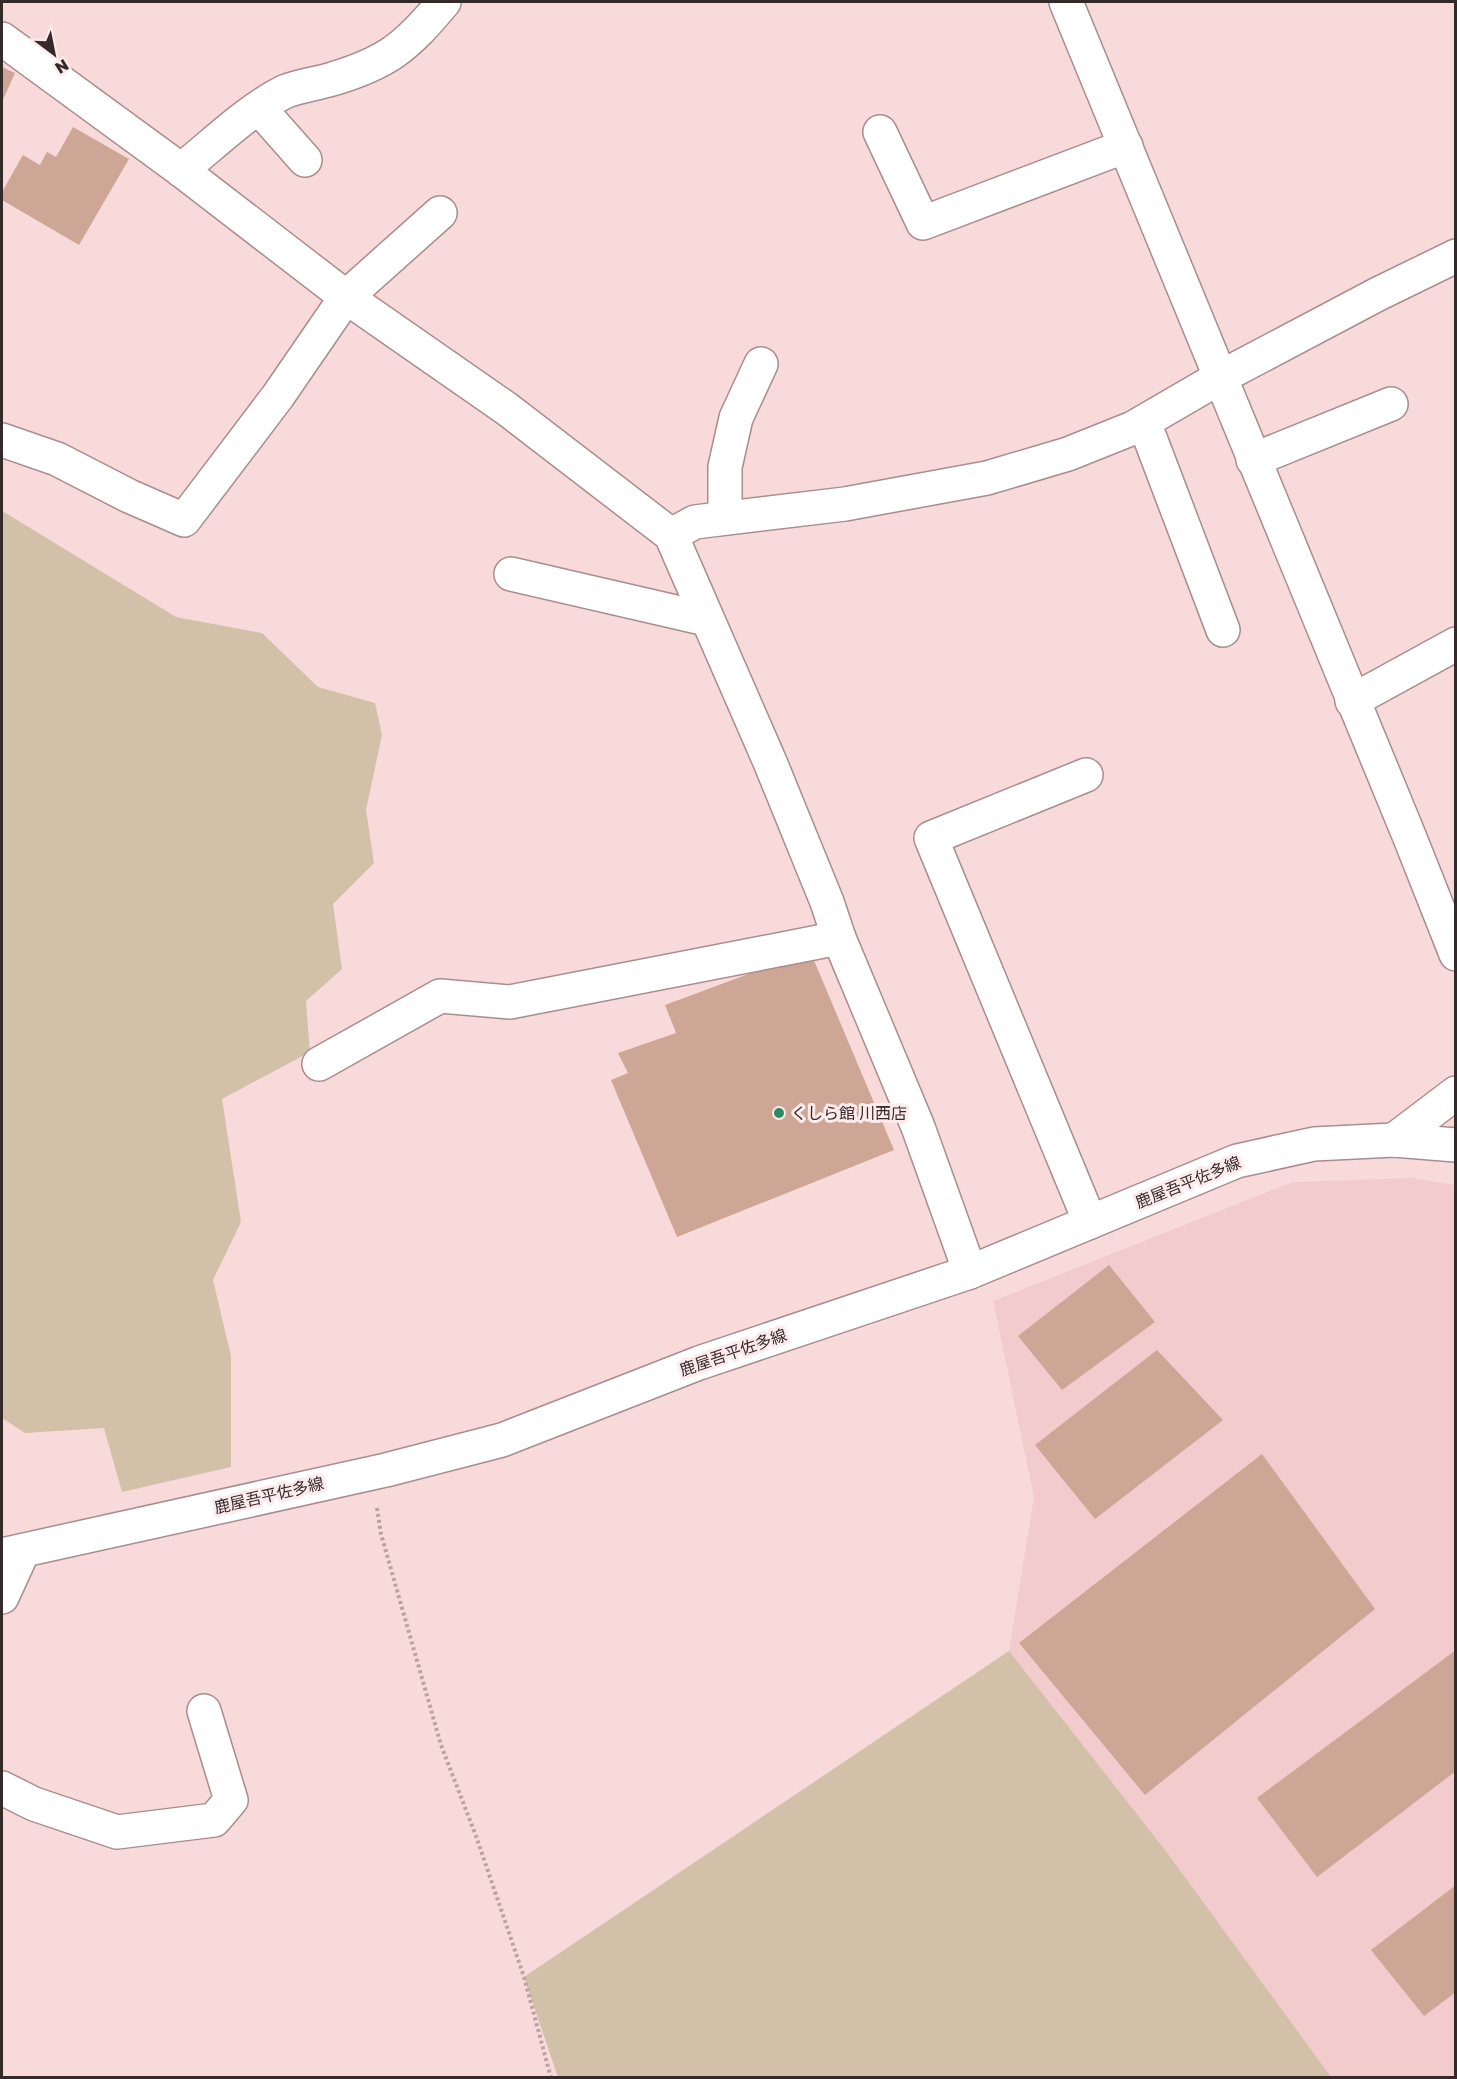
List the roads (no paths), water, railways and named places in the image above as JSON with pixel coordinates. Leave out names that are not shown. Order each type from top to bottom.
[{"type":"street","points":[[182,170],[259,108],[286,92],[331,80],[381,62],[412,39],[444,2]]},
{"type":"street","points":[[1066,2],[1252,459],[1410,838],[1455,954]]},
{"type":"street","points":[[2,39],[182,170],[346,297],[507,409],[671,535],[827,902],[839,938],[918,1127],[970,1272]]},
{"type":"street","points":[[259,108],[305,160]]},
{"type":"street","points":[[880,132],[923,223],[1126,146]]},
{"type":"street","points":[[2,440],[57,459],[129,496],[184,520],[278,396],[346,297],[440,213]]},
{"type":"street","points":[[671,535],[695,522],[845,504],[987,478],[1068,454],[1144,422],[1219,378],[1377,294],[1455,256]]},
{"type":"street","points":[[725,518],[725,467],[736,418],[761,364]]},
{"type":"street","points":[[1252,459],[1391,404]]},
{"type":"street","points":[[1144,422],[1223,630]]},
{"type":"street","points":[[511,574],[706,619]]},
{"type":"street","points":[[1352,701],[1455,644]]},
{"type":"street","points":[[1086,775],[931,838],[1090,1222]]},
{"type":"street","points":[[319,1064],[440,996],[510,1002],[839,938]]},
{"type":"street","points":[[1394,1140],[1455,1093]]},
{"type":"street","name":"鹿屋吾平佐多線","points":[[12,1553],[502,1440],[699,1363],[970,1272],[1237,1161],[1314,1144],[1394,1140],[1455,1145]]},
{"type":"street","points":[[2,1597],[12,1553]]},
{"type":"street","points":[[2,1788],[34,1804],[117,1833],[214,1820],[231,1800],[204,1711]]},
{"type":"place","name":"くしら館 川西店","points":[[779,1113]]}]
